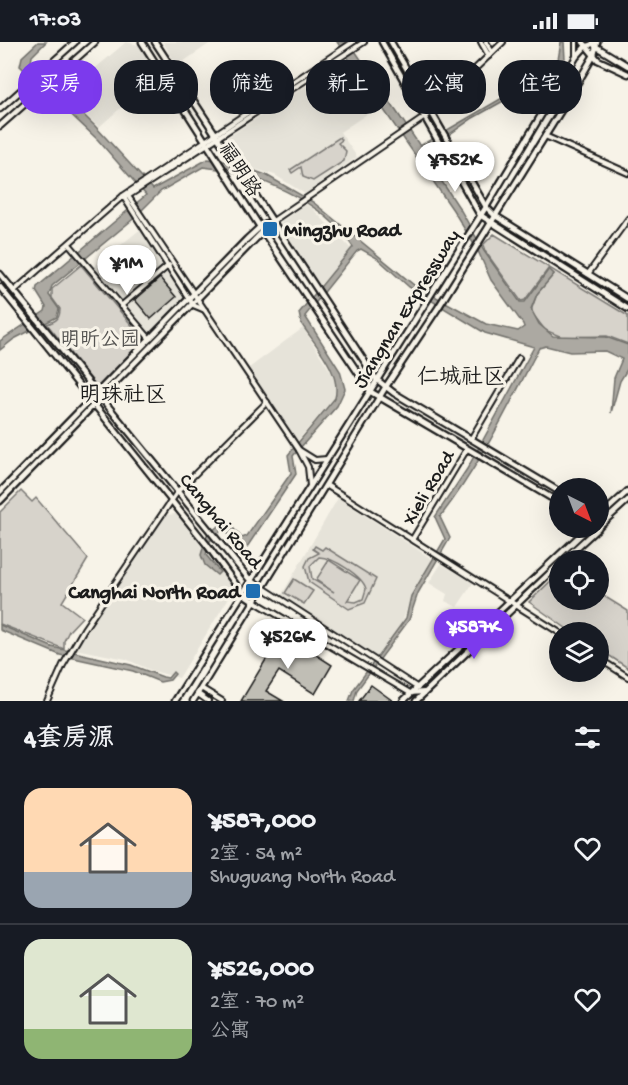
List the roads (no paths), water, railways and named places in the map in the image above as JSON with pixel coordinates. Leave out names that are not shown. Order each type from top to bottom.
[{"type":"main road","points":[[0,109],[75,42]]},
{"type":"main road","points":[[0,126],[95,42]]},
{"type":"main road","name":"福明路","points":[[142,42],[262,230],[371,392],[379,399],[549,497]]},
{"type":"main road","name":"福明路","points":[[155,42],[376,379],[385,388],[549,485]]},
{"type":"main road","points":[[382,42],[480,215],[628,309]]},
{"type":"main road","points":[[391,42],[402,61]]},
{"type":"main road","points":[[591,45],[628,66]]},
{"type":"main road","points":[[591,45],[604,64],[628,74]]},
{"type":"main road","name":"Jiangnan Expressway","points":[[175,701],[371,392],[376,379],[486,207],[576,57],[591,45]]},
{"type":"main road","name":"Jiangnan Expressway","points":[[193,701],[385,388],[444,299],[544,136],[591,45]]},
{"type":"main road","points":[[432,114],[486,207],[495,215],[628,298]]},
{"type":"main road","points":[[0,492],[194,294],[273,221]]},
{"type":"main road","points":[[0,501],[198,300],[262,230]]},
{"type":"main road","name":"Canghai Road","points":[[0,274],[250,580],[262,587]]},
{"type":"main road","name":"Canghai Road","points":[[0,287],[171,500],[242,593],[254,601]]},
{"type":"main road","points":[[609,507],[628,491]]},
{"type":"main road","points":[[609,517],[628,500]]},
{"type":"main road","points":[[403,701],[577,538]]},
{"type":"main road","points":[[574,550],[587,538]]},
{"type":"main road","points":[[416,701],[549,573]]},
{"type":"street","points":[[14,291],[125,196],[364,42]]},
{"type":"street","points":[[481,42],[490,54]]},
{"type":"street","points":[[486,42],[490,54]]},
{"type":"street","points":[[484,60],[503,42]]},
{"type":"street","points":[[576,42],[576,57]]},
{"type":"street","points":[[218,136],[353,43]]},
{"type":"street","points":[[273,221],[429,114]]},
{"type":"street","points":[[544,136],[628,173]]},
{"type":"street","points":[[125,196],[170,264],[206,310],[299,450],[308,467],[310,486]]},
{"type":"street","points":[[588,274],[628,219]]},
{"type":"street","points":[[69,244],[154,344]]},
{"type":"street","points":[[170,264],[189,299],[193,304],[206,310]]},
{"type":"street","points":[[121,306],[170,264]]},
{"type":"street","name":"Xieli Road","points":[[471,440],[519,358]]},
{"type":"street","points":[[47,701],[71,651],[171,500],[267,402]]},
{"type":"street","name":"Xieli Road","points":[[412,540],[467,449]]},
{"type":"street","points":[[299,450],[315,460],[328,458]]},
{"type":"street","points":[[326,485],[549,626]]},
{"type":"street","name":"Canghai Road","points":[[262,587],[417,686],[424,693]]},
{"type":"street","name":"Canghai Road","points":[[254,601],[410,693]]},
{"type":"street","points":[[609,665],[628,677]]},
{"type":"street","points":[[201,688],[222,701]]},
{"type":"street","points":[[410,693],[424,693]]},
{"type":"street","points":[[198,694],[208,701]]},
{"type":"place","name":"Mingzhu Road","points":[[270,229]]},
{"type":"place","name":"Canghai North Road","points":[[253,591]]},
{"type":"district","name":"仁城社区","points":[[461,375]]},
{"type":"district","name":"明珠社区","points":[[123,393]]},
{"type":"park label","name":"明昕公园","points":[[100,338]]}]
